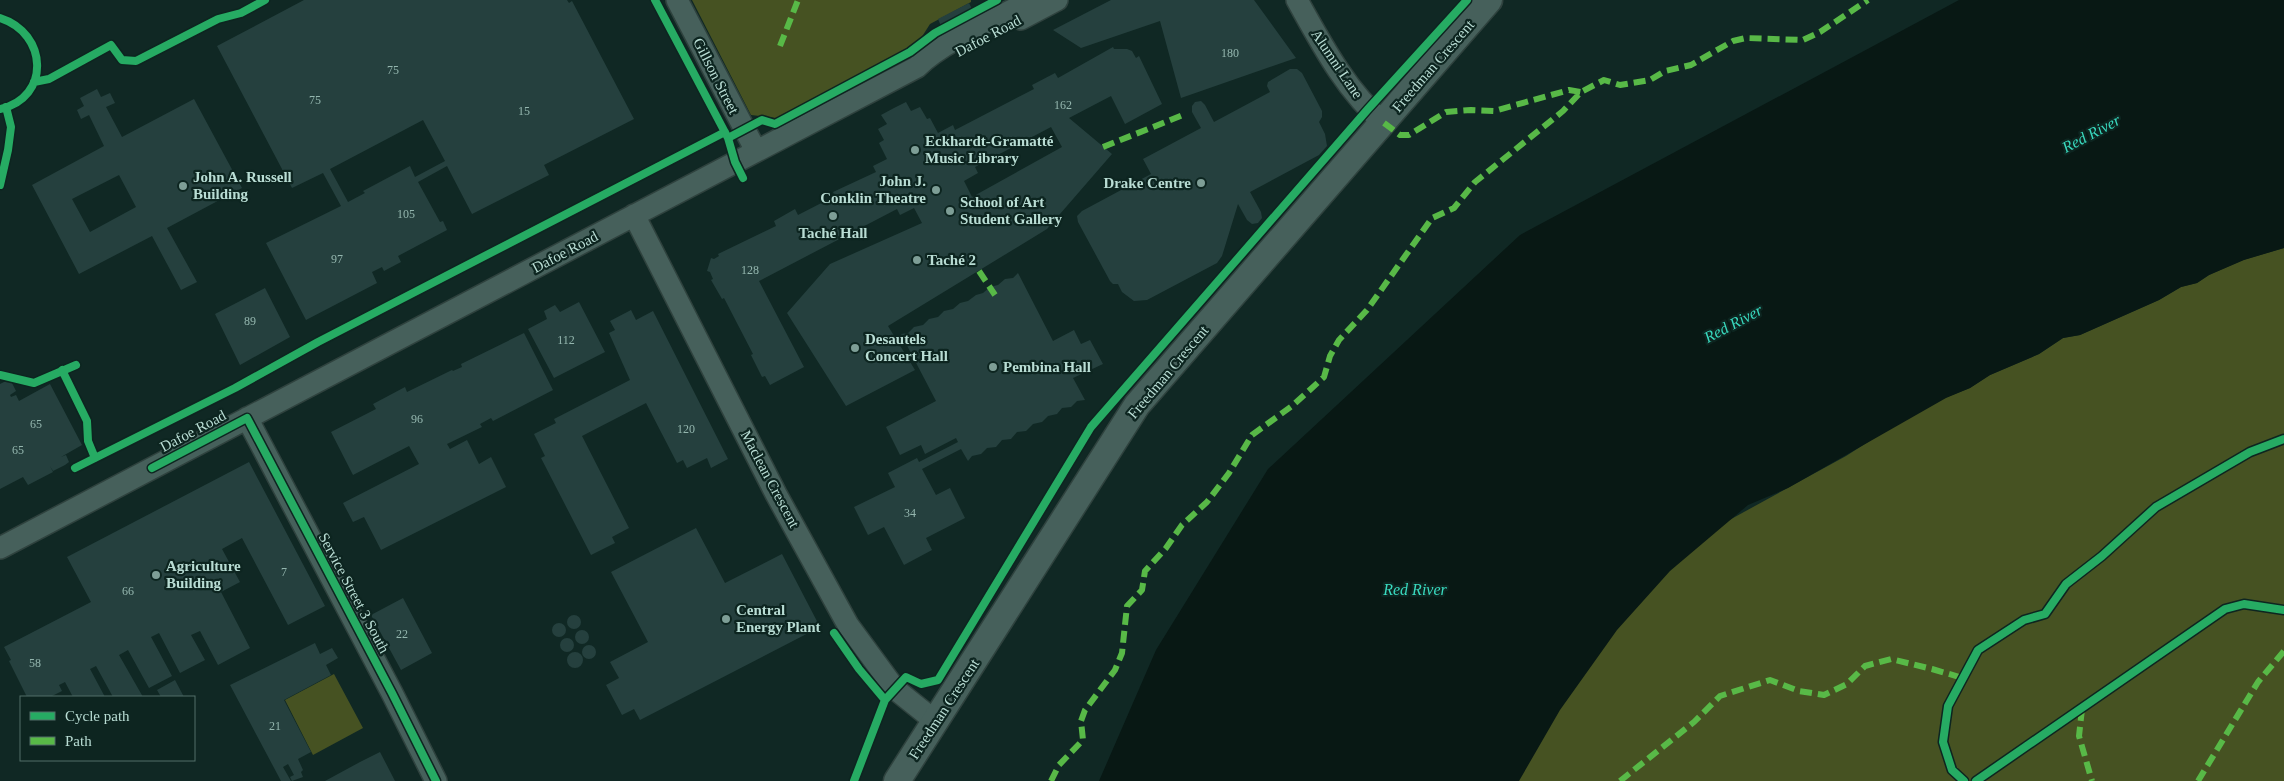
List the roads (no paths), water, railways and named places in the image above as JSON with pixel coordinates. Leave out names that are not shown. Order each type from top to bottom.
[{"type":"street","name":"Gillson Street","points":[[677,0],[756,151]]},
{"type":"street","name":"Dafoe Road","points":[[0,548],[917,67],[926,58],[945,46],[1032,0]]},
{"type":"street","name":"Dafoe Road","points":[[917,67],[931,65],[1057,0]]},
{"type":"street","name":"Alumni Lane","points":[[1297,0],[1331,59],[1368,109],[1384,123]]},
{"type":"street","name":"Freedman Crescent","points":[[897,781],[1137,405],[1489,0]]},
{"type":"street","name":"Maclean Crescent","points":[[634,215],[776,494],[848,625],[895,689],[936,721]]},
{"type":"street","name":"Service Street 3 South","points":[[247,418],[392,693],[436,781]]},
{"type":"water","name":"Red River","points":[[1959,0],[2284,0],[2284,248],[2244,260],[2209,275],[2197,283],[2181,287],[2159,300],[2080,335],[2063,338],[2039,354],[1990,375],[1970,388],[1946,398],[1788,488],[1748,505],[1670,571],[1617,630],[1560,710],[1519,781],[1099,781],[1156,650],[1268,469],[1520,235]]},
{"type":"place","name":"Eckhardt-Gramatté Music Library","points":[[915,150]]},
{"type":"place","name":"Drake Centre","points":[[1201,183]]},
{"type":"place","name":"John A. Russell Building","points":[[183,186]]},
{"type":"place","name":"John J. Conklin Theatre","points":[[936,190]]},
{"type":"place","name":"School of Art Student Gallery","points":[[950,211]]},
{"type":"place","name":"Taché Hall","points":[[833,216]]},
{"type":"place","name":"Taché 2","points":[[917,260]]},
{"type":"place","name":"Desautels Concert Hall","points":[[855,348]]},
{"type":"place","name":"Pembina Hall","points":[[993,367]]},
{"type":"place","name":"Agriculture Building","points":[[156,575]]},
{"type":"place","name":"Central Energy Plant","points":[[726,619]]}]
